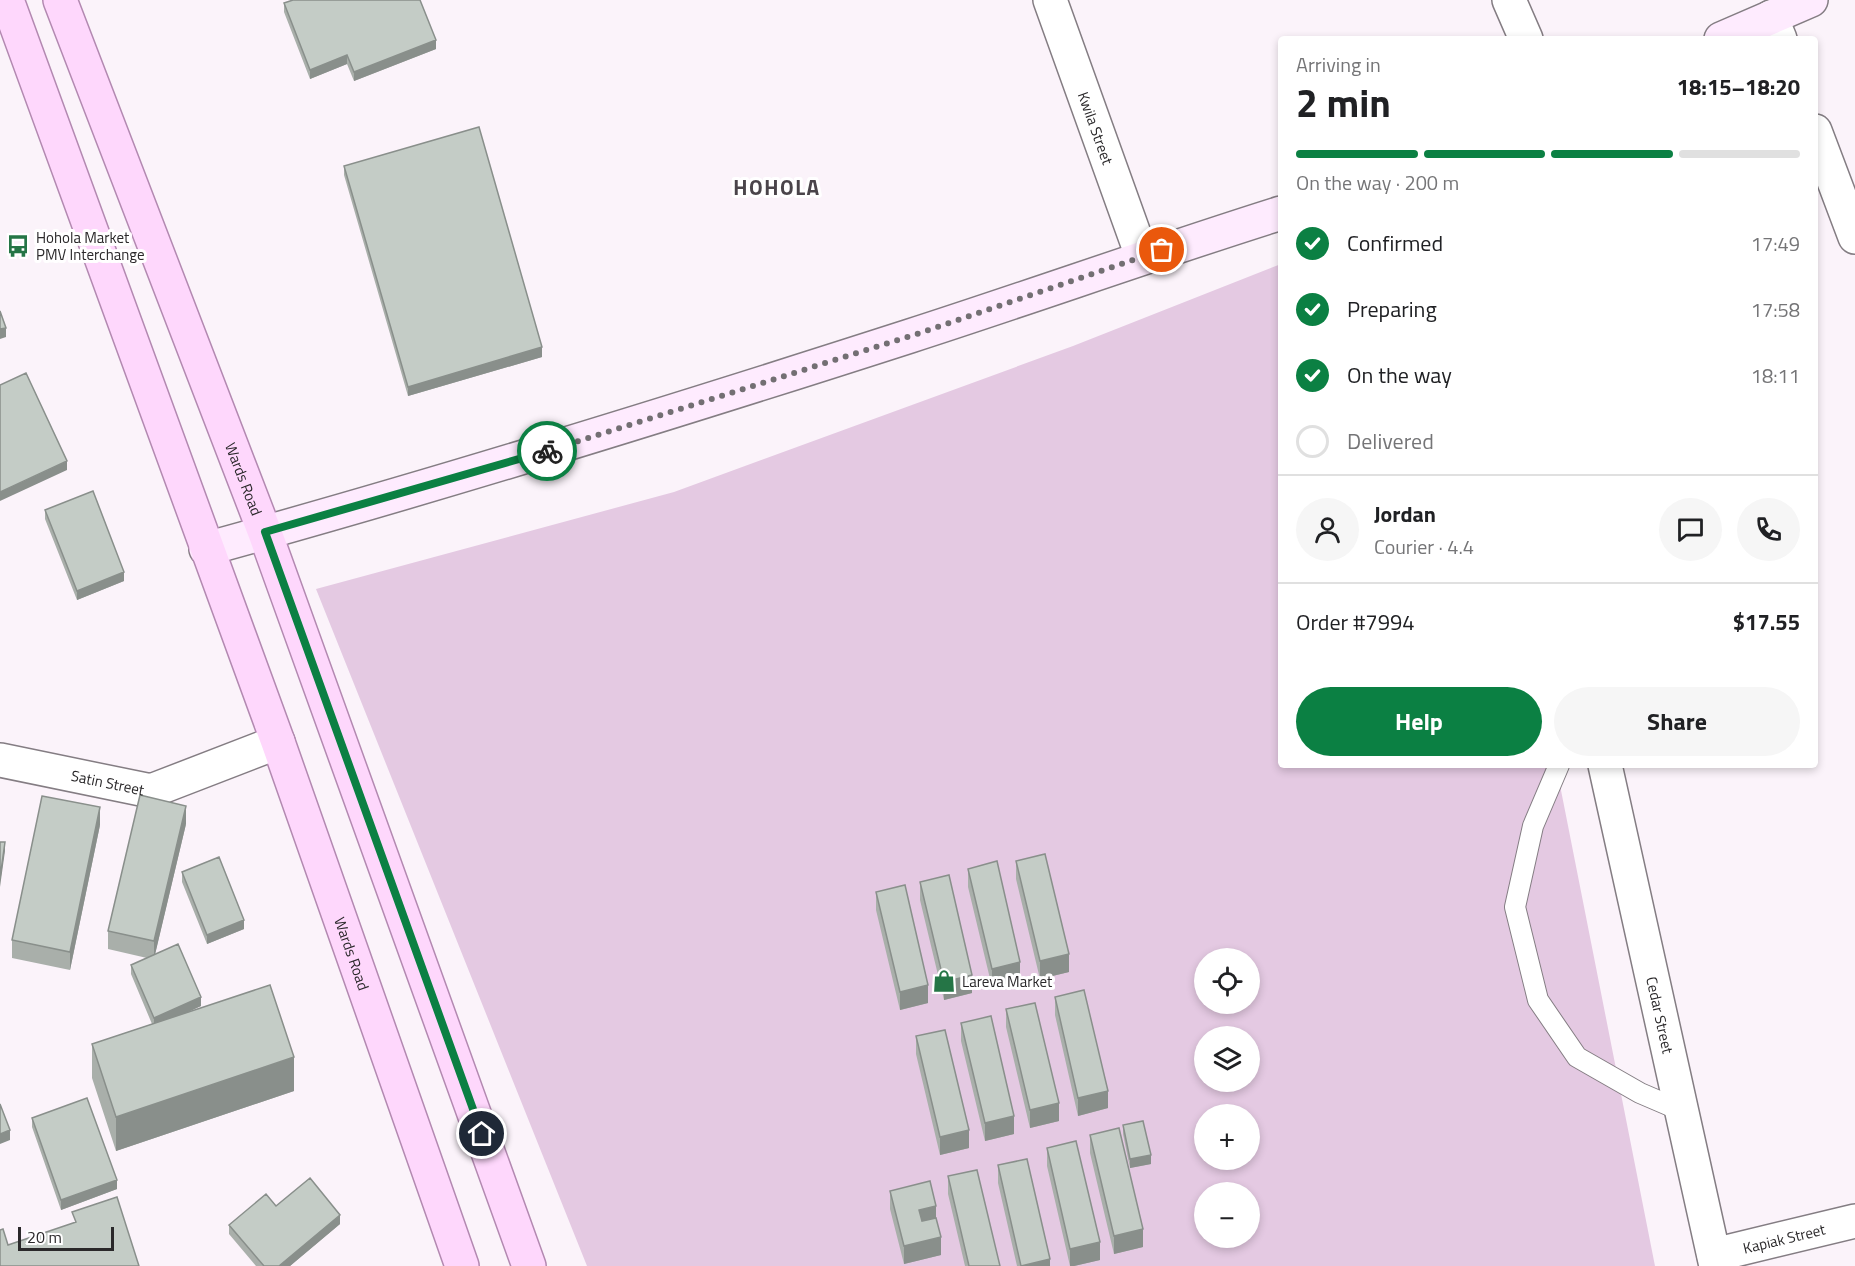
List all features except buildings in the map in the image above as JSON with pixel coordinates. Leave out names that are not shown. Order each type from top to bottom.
[{"type":"main road","name":"Wards Road","points":[[7,0],[278,742],[462,1266]]},
{"type":"main road","name":"Wards Road","points":[[60,0],[265,532],[529,1266]]},
{"type":"street","name":"Kwila Street","points":[[1050,0],[1142,256]]},
{"type":"street","points":[[1509,0],[1525,36]]},
{"type":"street","points":[[1736,36],[1776,28],[1811,0]]},
{"type":"street","points":[[1818,140],[1855,237]]},
{"type":"street","points":[[206,549],[522,459],[914,335],[1142,256],[1278,214]]},
{"type":"street","name":"Satin Street","points":[[0,760],[151,791],[278,742]]},
{"type":"street","name":"Cedar Street","points":[[1606,768],[1715,1260]]},
{"type":"street","name":"Kapiak Street","points":[[1715,1260],[1855,1221]]},
{"type":"lane","points":[[1558,768],[1533,826],[1515,907],[1538,1000],[1576,1057],[1640,1093],[1682,1112]]},
{"type":"shaded area","points":[[1278,265],[1278,768],[1557,768],[1655,1266],[587,1266],[316,589],[674,492],[1073,346]]},
{"type":"way so far","points":[[547,451],[914,335],[1162,250]]},
{"type":"place","name":"Hohola Market PMV Interchange","points":[[18,246]]},
{"type":"place","name":"Lareva Market","points":[[944,981]]},
{"type":"district","name":"HOHOLA","points":[[777,187]]},
{"type":"route","points":[[482,1134],[265,532],[547,451]]}]
